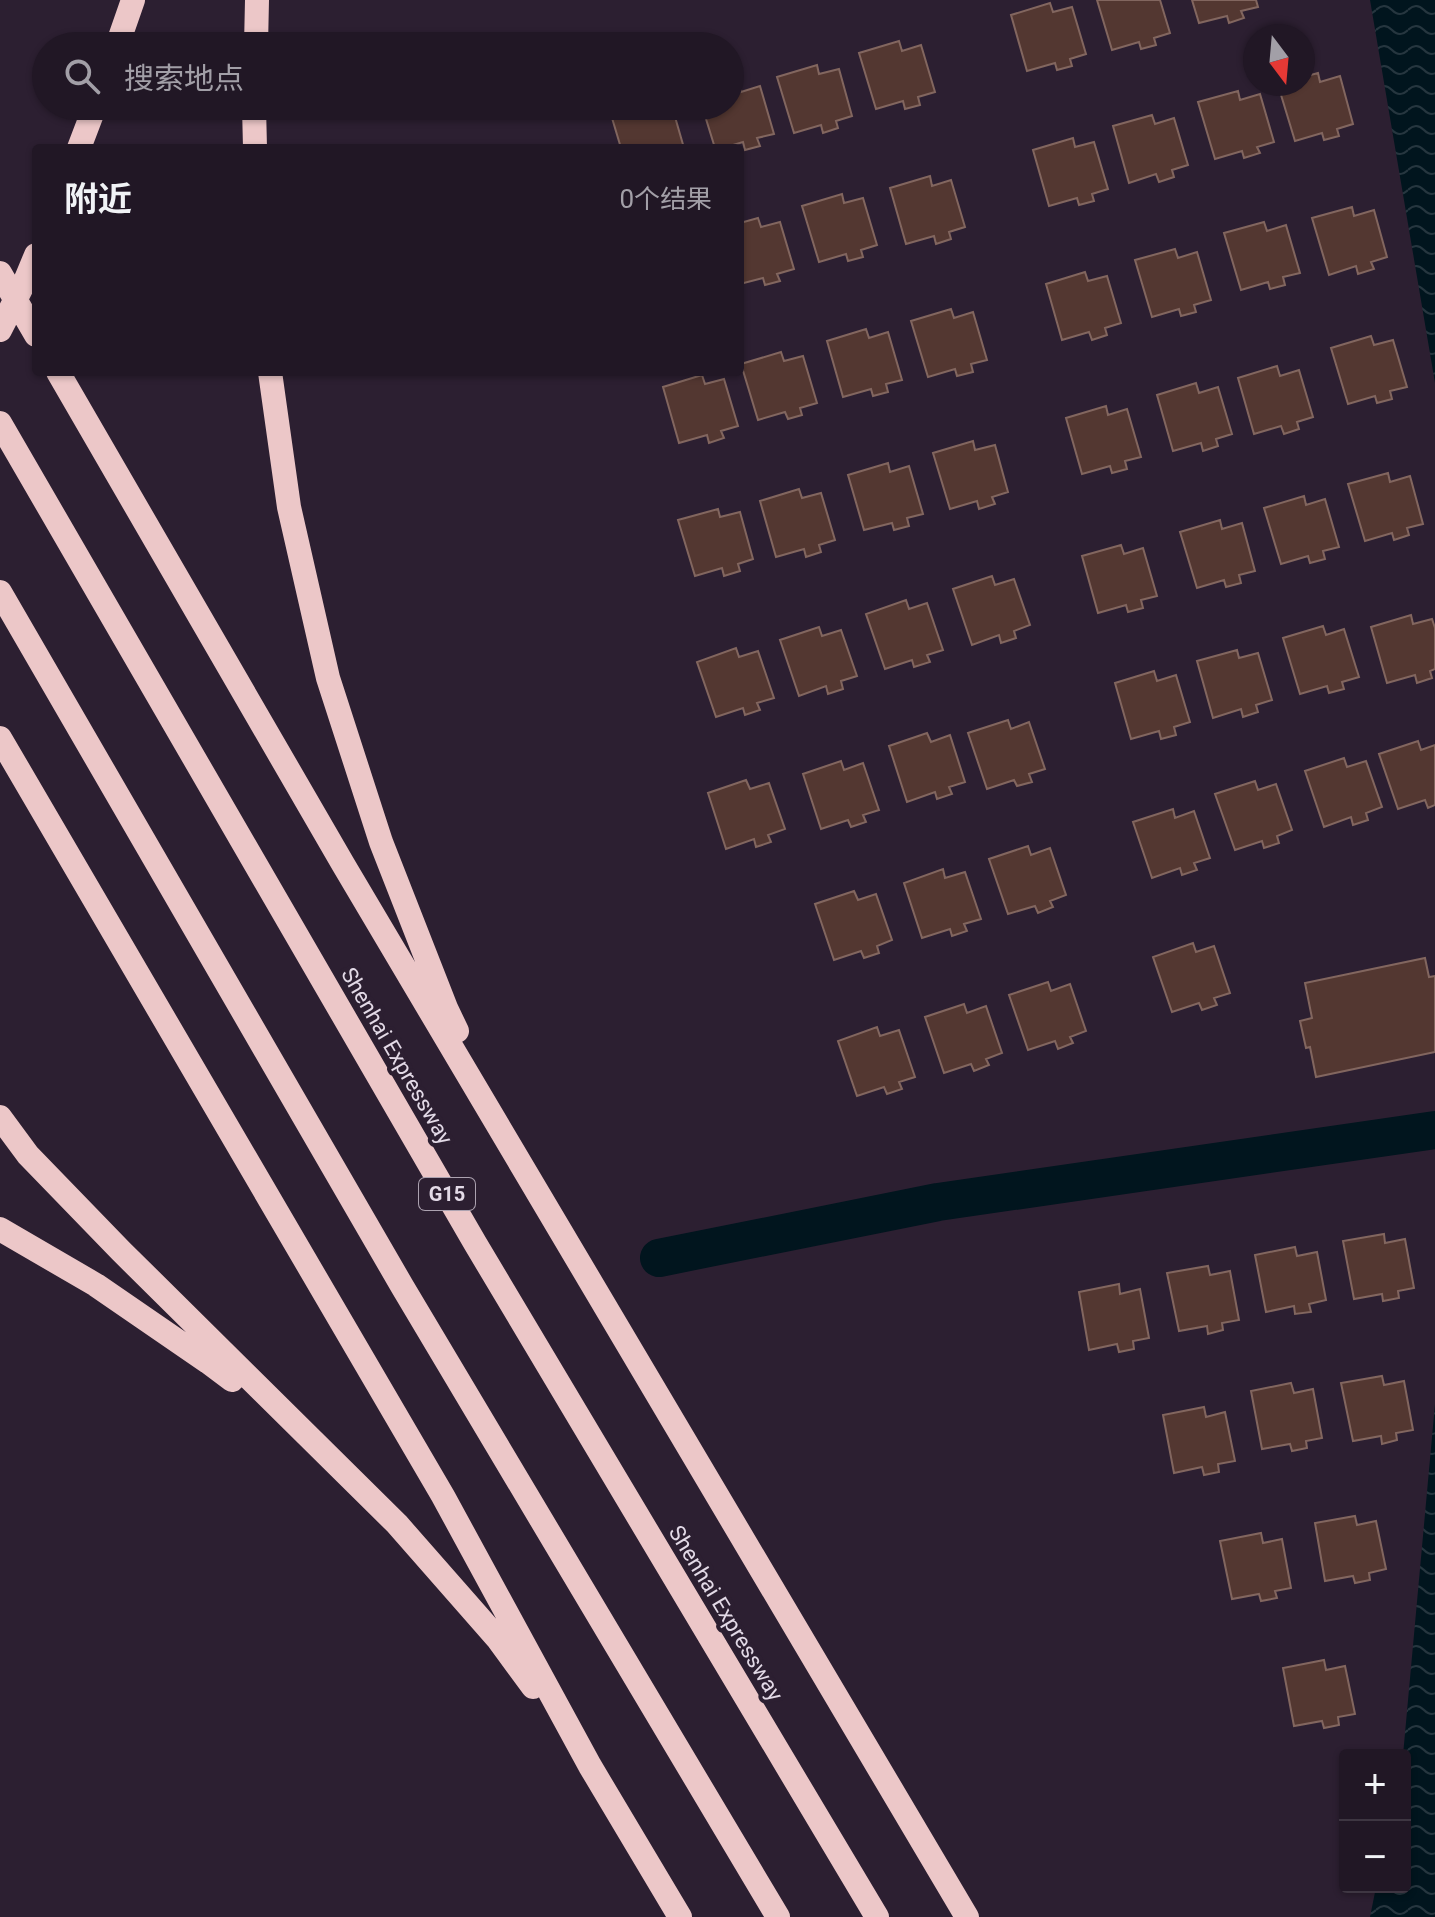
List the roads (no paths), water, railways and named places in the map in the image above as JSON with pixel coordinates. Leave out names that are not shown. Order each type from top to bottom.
[{"type":"highway","points":[[112,32],[120,0]]},
{"type":"highway","points":[[122,32],[133,0]]},
{"type":"highway","points":[[256,32],[257,0]]},
{"type":"highway","points":[[0,330],[32,265]]},
{"type":"highway","points":[[0,273],[32,328]]},
{"type":"highway","points":[[60,376],[343,864],[967,1917]]},
{"type":"highway","points":[[271,376],[289,507],[333,693],[381,842],[441,994],[525,1173]]},
{"type":"highway","name":"Shenhai Expressway","points":[[0,423],[475,1243],[877,1917]]},
{"type":"highway","points":[[0,592],[402,1286],[778,1917]]},
{"type":"highway","points":[[0,738],[443,1496],[590,1766],[680,1917]]},
{"type":"highway","points":[[0,1117],[28,1155],[111,1241],[397,1524],[497,1638],[590,1766]]},
{"type":"highway","points":[[0,1229],[96,1285],[208,1362],[326,1452]]},
{"type":"water","points":[[1370,0],[1435,0],[1435,383]]},
{"type":"water","points":[[1435,1404],[1435,1917],[1370,1917],[1375,1893],[1411,1893],[1411,1749],[1404,1749]]},
{"type":"waterway","points":[[659,1258],[938,1202],[1435,1130]]}]
